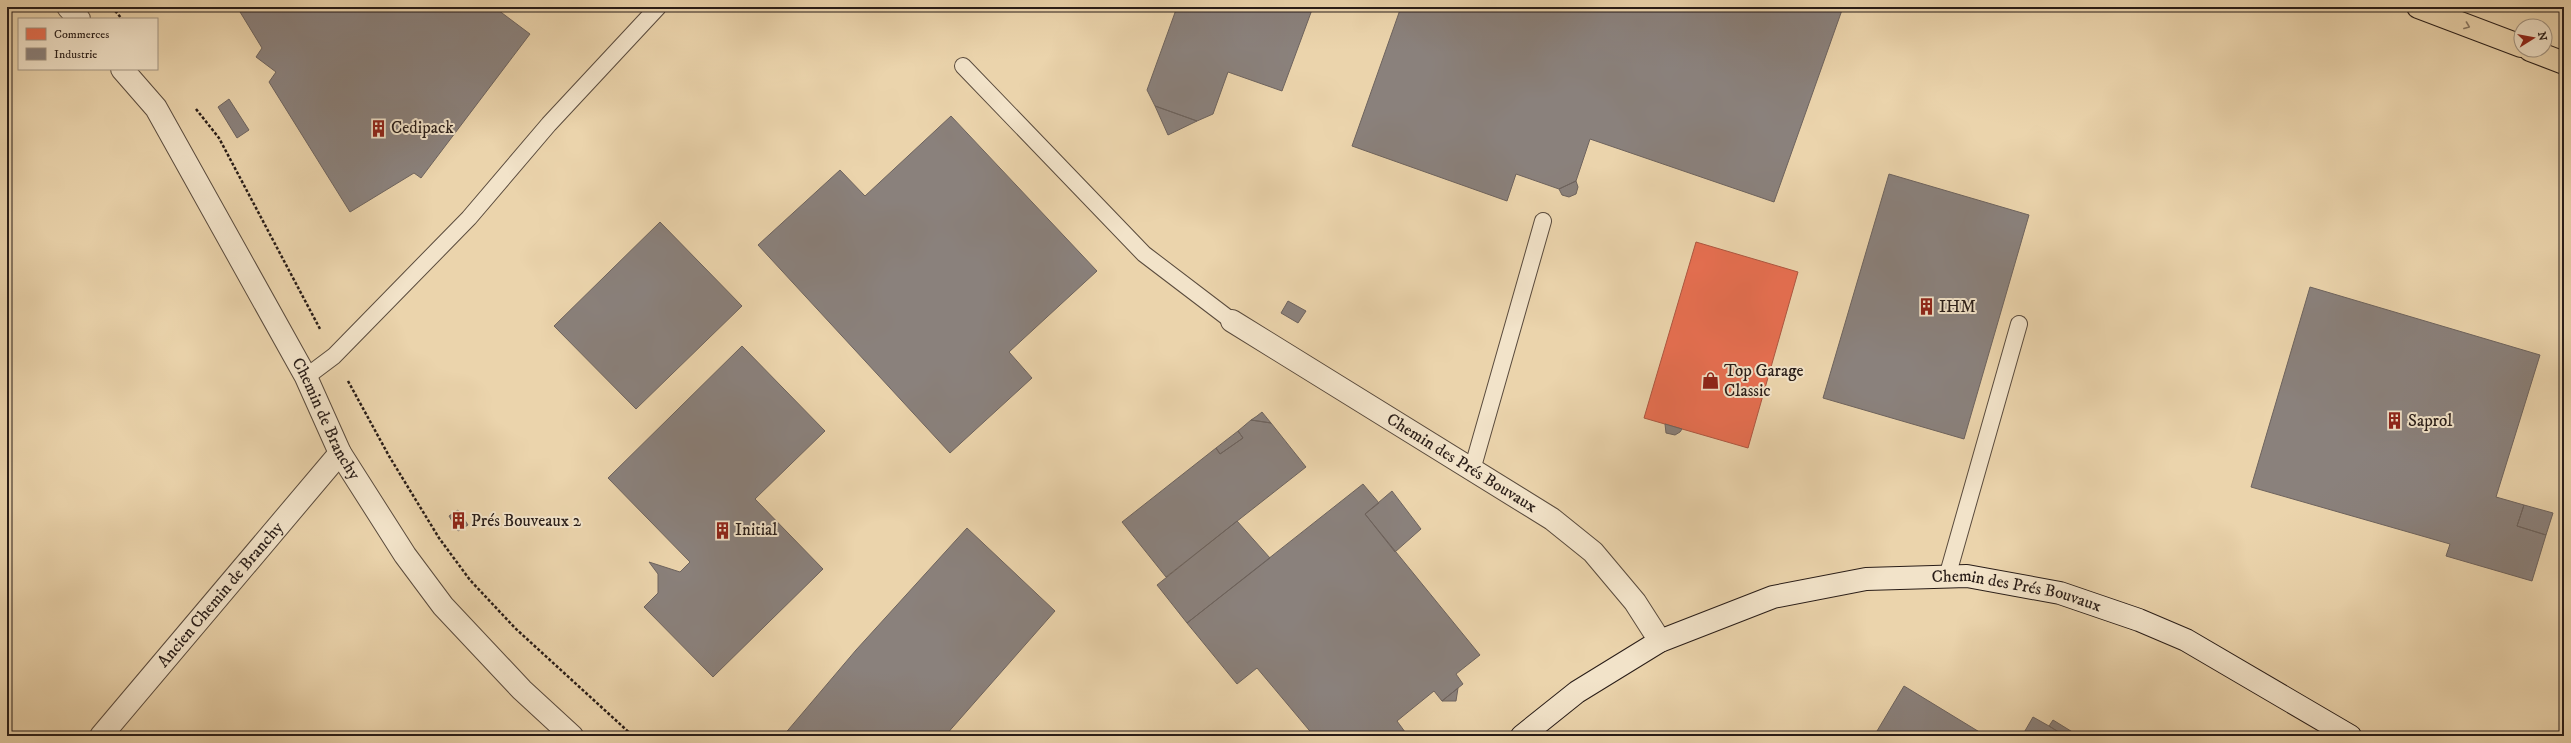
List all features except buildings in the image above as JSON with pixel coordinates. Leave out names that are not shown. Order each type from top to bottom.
[{"type":"highway","points":[[2418,7],[2513,43]]},
{"type":"highway","points":[[2551,58],[2564,63]]},
{"type":"street","points":[[68,7],[78,18]]},
{"type":"street","name":"Chemin de Branchy","points":[[123,70],[156,108],[306,377],[340,453],[405,555],[443,606],[522,690],[572,736]]},
{"type":"street","name":"Chemin des Prés Bouvaux","points":[[1232,321],[1552,519],[1593,552],[1635,602],[1660,641]]},
{"type":"street","name":"Ancien Chemin de Branchy","points":[[101,736],[340,453]]},
{"type":"street","name":"Chemin des Prés Bouvaux","points":[[1522,736],[1577,692],[1660,641],[1773,597],[1866,579],[1967,576],[2060,593],[2139,620],[2186,640],[2350,736]]},
{"type":"lane","points":[[306,377],[334,356],[469,218],[549,124],[658,7]]},
{"type":"lane","points":[[963,66],[1144,254],[1232,321]]},
{"type":"lane","points":[[1472,470],[1543,221]]},
{"type":"lane","points":[[1947,577],[2019,324]]},
{"type":"path","points":[[112,7],[121,18]]},
{"type":"path","points":[[190,103],[219,138],[334,356],[389,456],[439,538],[470,580],[516,628],[633,736]]},
{"type":"place","name":"Cedipack","points":[[378,128]]},
{"type":"place","name":"IHM","points":[[1926,307]]},
{"type":"place","name":"Top Garage Classic","points":[[1711,381]]},
{"type":"place","name":"Saprol","points":[[2395,421]]},
{"type":"place","name":"Prés Bouveaux 2","points":[[458,521]]},
{"type":"place","name":"Initial","points":[[722,530]]}]
